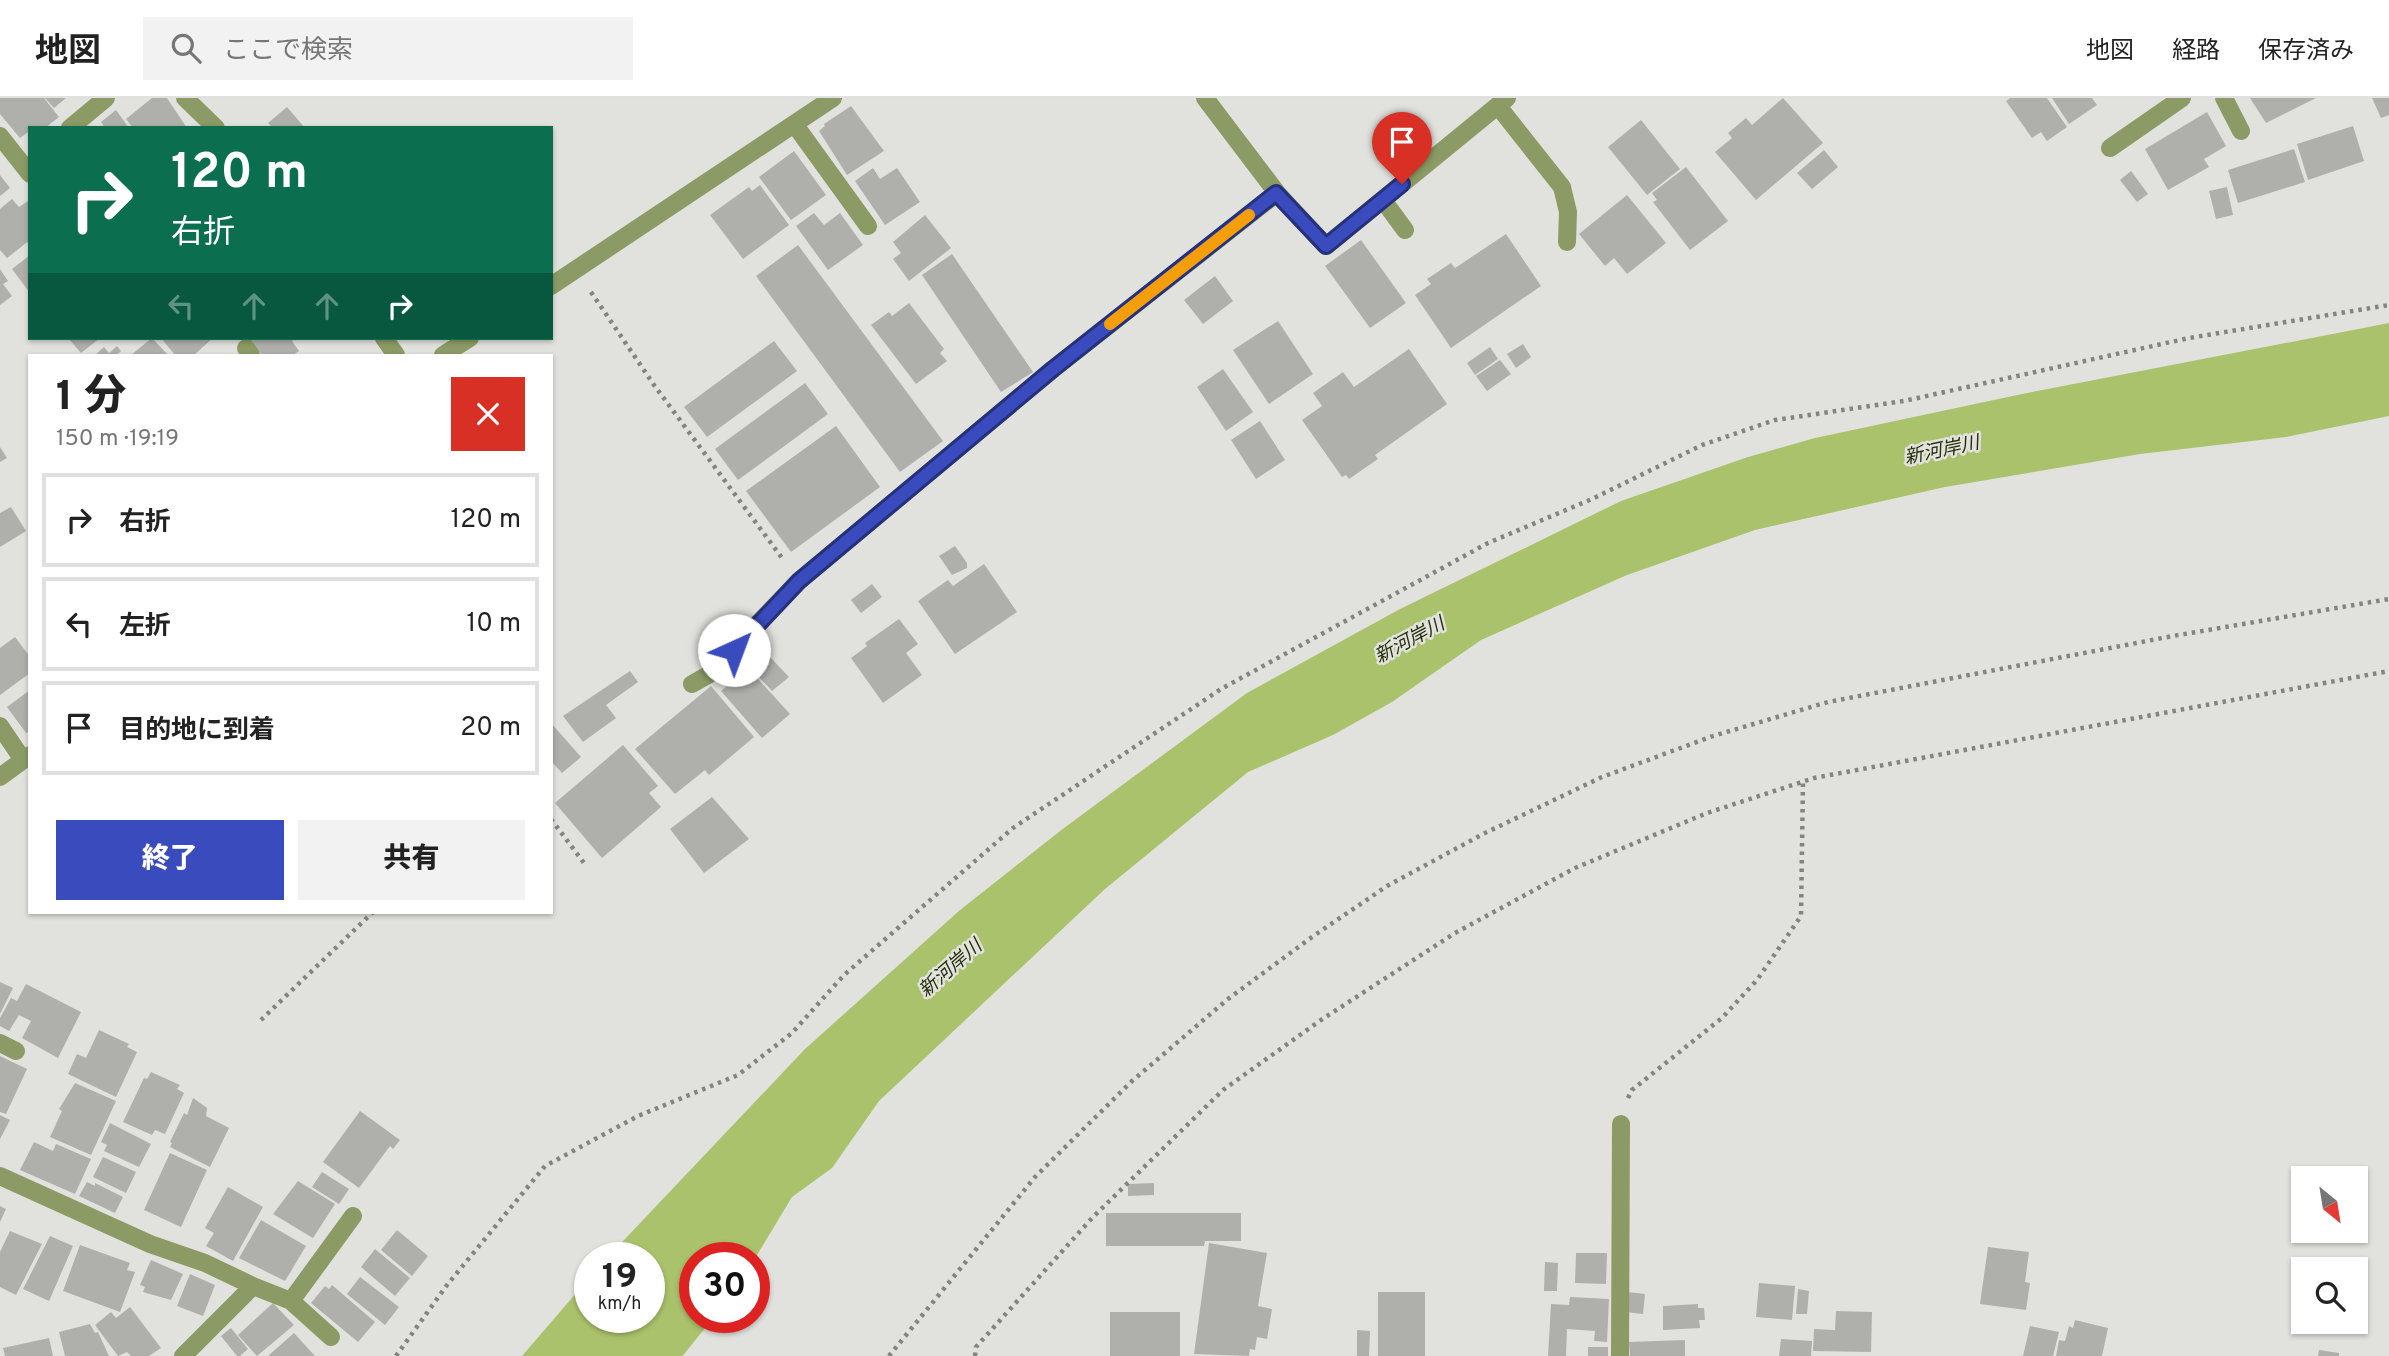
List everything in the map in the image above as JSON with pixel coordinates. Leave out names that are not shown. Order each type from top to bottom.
[{"type":"street","points":[[72,126],[106,98]]},
{"type":"street","points":[[185,98],[214,126]]},
{"type":"street","points":[[553,285],[833,98]]},
{"type":"street","points":[[1205,98],[1276,193],[1326,246],[1503,102],[1562,187],[1568,212],[1567,242]]},
{"type":"street","points":[[2110,148],[2182,98]]},
{"type":"street","points":[[2224,98],[2241,131]]},
{"type":"street","points":[[795,125],[868,226]]},
{"type":"street","points":[[0,135],[28,166]]},
{"type":"street","points":[[692,684],[708,675],[799,581],[1053,369],[1276,193]]},
{"type":"street","points":[[1383,200],[1405,229]]},
{"type":"street","points":[[445,354],[467,340]]},
{"type":"street","points":[[0,726],[27,757],[0,777]]},
{"type":"street","points":[[1620,1356],[1621,1124]]},
{"type":"street","points":[[0,1176],[150,1244],[205,1263],[291,1301],[331,1337]]},
{"type":"street","points":[[291,1301],[353,1216]]},
{"type":"street","points":[[183,1356],[253,1286]]},
{"type":"path","points":[[576,270],[653,385],[799,581]]},
{"type":"path","points":[[396,1356],[447,1285],[545,1166],[638,1116],[738,1075],[792,1033],[844,975],[1013,828],[1220,689],[1488,543],[1592,499],[1702,445],[1775,421],[1904,401],[2189,338],[2389,305]]},
{"type":"path","points":[[889,1356],[1035,1177],[1131,1082],[1228,999],[1312,937],[1387,886],[1483,834],[1602,778],[1713,736],[1828,702],[2173,636],[2389,599]]},
{"type":"path","points":[[975,1356],[976,1347],[1093,1217],[1213,1100],[1321,1020],[1455,933],[1575,868],[1707,813],[1802,782],[2218,701],[2389,671]]},
{"type":"path","points":[[1621,1124],[1625,1104],[1632,1090],[1722,1018],[1757,980],[1801,916],[1802,782]]},
{"type":"path","points":[[553,822],[584,863]]},
{"type":"path","points":[[261,1020],[371,914]]},
{"type":"water","name":"新河岸川","points":[[2389,323],[2389,416],[2286,437],[2140,454],[1945,487],[1755,530],[1627,575],[1481,640],[1392,702],[1333,735],[1248,772],[1105,889],[879,1101],[832,1168],[792,1197],[765,1242],[679,1242],[679,1333],[701,1333],[682,1356],[522,1356],[574,1296],[574,1333],[665,1333],[665,1242],[622,1242],[805,1049],[960,910],[1064,828],[1247,693],[1400,609],[1621,501],[1748,457],[1815,438],[2022,394]]},
{"type":"building","points":[[0,98],[44,98],[59,117],[48,126],[28,126],[28,132],[20,138],[0,114]]},
{"type":"building","points":[[45,98],[66,98],[54,108]]},
{"type":"building","points":[[152,98],[167,98],[186,126],[131,126],[126,119]]},
{"type":"building","points":[[1783,98],[1823,143],[1756,200],[1715,152],[1732,138],[1728,133],[1746,118],[1752,125]]},
{"type":"building","points":[[2010,98],[2047,98],[2067,127],[2047,141],[2041,132],[2032,138],[2006,101]]},
{"type":"building","points":[[2052,98],[2092,98],[2097,105],[2069,124]]},
{"type":"building","points":[[2250,98],[2316,98],[2266,123]]},
{"type":"building","points":[[2372,98],[2389,98],[2389,115],[2381,118]]},
{"type":"building","points":[[851,106],[884,151],[847,175],[819,131],[824,124]]},
{"type":"building","points":[[287,107],[303,126],[271,126],[268,123]]},
{"type":"building","points":[[116,110],[128,126],[104,126],[101,122]]},
{"type":"building","points":[[2207,112],[2226,146],[2204,159],[2209,167],[2168,190],[2145,149]]},
{"type":"building","points":[[1641,120],[1680,169],[1647,195],[1608,147]]},
{"type":"building","points":[[2353,126],[2364,161],[2308,180],[2297,144]]},
{"type":"building","points":[[2294,149],[2305,182],[2238,203],[2228,170]]},
{"type":"building","points":[[1824,150],[1838,167],[1812,189],[1797,173]]},
{"type":"building","points":[[794,151],[826,195],[791,220],[759,177]]},
{"type":"building","points":[[1686,167],[1728,221],[1690,250],[1653,202],[1657,200],[1652,193]]},
{"type":"building","points":[[873,168],[880,179],[897,168],[920,202],[885,225],[855,181]]},
{"type":"building","points":[[2131,171],[2148,194],[2137,202],[2120,180]]},
{"type":"building","points":[[0,175],[10,188],[0,196]]},
{"type":"building","points":[[760,185],[789,225],[743,259],[710,215],[749,187],[752,191]]},
{"type":"building","points":[[2227,187],[2233,215],[2216,219],[2209,191]]},
{"type":"building","points":[[1627,195],[1666,243],[1627,274],[1614,258],[1605,266],[1579,234]]},
{"type":"building","points":[[12,199],[19,207],[28,201],[28,242],[7,258],[0,250],[0,209]]},
{"type":"building","points":[[814,213],[824,225],[840,213],[863,245],[828,270],[796,226]]},
{"type":"building","points":[[925,215],[951,248],[909,281],[893,259],[901,253],[893,242]]},
{"type":"building","points":[[1506,234],[1541,286],[1451,348],[1415,295],[1431,284],[1427,279],[1451,263],[1455,268]]},
{"type":"building","points":[[1361,240],[1406,303],[1370,328],[1325,266]]},
{"type":"building","points":[[798,245],[943,441],[900,472],[756,276]]},
{"type":"building","points":[[952,254],[1033,372],[1001,392],[922,275]]},
{"type":"building","points":[[28,257],[28,290],[12,269]]},
{"type":"building","points":[[0,269],[8,281],[3,284],[12,296],[0,305]]},
{"type":"building","points":[[1215,276],[1233,301],[1203,324],[1184,300]]},
{"type":"building","points":[[909,303],[944,349],[940,353],[947,361],[916,384],[871,325],[889,312],[892,316]]},
{"type":"building","points":[[1278,321],[1313,374],[1269,404],[1233,350]]},
{"type":"building","points":[[70,340],[97,340],[81,353]]},
{"type":"building","points":[[150,340],[154,340],[167,354],[132,354]]},
{"type":"building","points":[[163,340],[211,340],[195,354],[174,354]]},
{"type":"building","points":[[251,340],[293,340],[299,351],[294,354],[261,354]]},
{"type":"building","points":[[774,341],[797,371],[707,437],[684,407]]},
{"type":"building","points":[[1523,344],[1531,357],[1516,368],[1507,354]]},
{"type":"building","points":[[117,346],[121,351],[118,354],[96,354],[104,347],[109,353]]},
{"type":"building","points":[[1490,347],[1498,359],[1475,375],[1467,363]]},
{"type":"building","points":[[1409,349],[1447,404],[1375,455],[1378,459],[1349,479],[1346,475],[1342,477],[1302,420],[1322,406],[1313,393],[1343,372],[1354,387]]},
{"type":"building","points":[[1500,360],[1511,374],[1487,391],[1476,376]]},
{"type":"building","points":[[1223,369],[1253,412],[1226,431],[1197,387]]},
{"type":"building","points":[[805,383],[828,414],[738,480],[715,449]]},
{"type":"building","points":[[1260,421],[1285,460],[1256,479],[1231,440]]},
{"type":"building","points":[[836,426],[880,487],[791,552],[746,491]]},
{"type":"building","points":[[0,447],[7,458],[0,462]]},
{"type":"building","points":[[11,507],[26,531],[0,547],[0,513]]},
{"type":"building","points":[[955,546],[967,563],[967,568],[952,575],[939,556]]},
{"type":"building","points":[[984,564],[1017,612],[955,654],[918,601],[948,580],[953,586]]},
{"type":"building","points":[[872,584],[882,597],[861,613],[851,600]]},
{"type":"building","points":[[899,619],[918,644],[906,653],[922,675],[883,703],[851,658],[867,646],[865,643]]},
{"type":"building","points":[[15,637],[28,654],[28,674],[0,695],[0,648]]},
{"type":"building","points":[[768,655],[789,677],[772,691],[752,670]]},
{"type":"building","points":[[748,668],[790,714],[762,738],[721,691]]},
{"type":"building","points":[[630,671],[638,682],[606,705],[616,718],[583,742],[563,716]]},
{"type":"building","points":[[711,686],[754,737],[709,775],[705,770],[675,794],[635,749]]},
{"type":"building","points":[[28,691],[28,732],[26,733],[7,707]]},
{"type":"building","points":[[553,725],[581,757],[562,773],[553,763]]},
{"type":"building","points":[[623,745],[658,786],[649,793],[661,807],[602,858],[555,803]]},
{"type":"building","points":[[712,797],[749,839],[704,873],[670,829]]},
{"type":"building","points":[[0,982],[13,988],[0,1014]]},
{"type":"building","points":[[26,984],[81,1012],[58,1058],[22,1038],[31,1021],[19,1015],[9,1031],[0,1026],[0,1018],[11,998],[17,1001]]},
{"type":"building","points":[[99,1030],[129,1044],[127,1047],[137,1052],[116,1097],[68,1074],[77,1054],[86,1058]]},
{"type":"building","points":[[0,1056],[27,1069],[6,1114],[0,1112]]},
{"type":"building","points":[[151,1072],[180,1085],[177,1089],[184,1093],[165,1134],[155,1130],[152,1135],[123,1122],[144,1078],[147,1079]]},
{"type":"building","points":[[75,1083],[116,1101],[91,1155],[50,1137],[62,1111],[59,1109]]},
{"type":"building","points":[[193,1098],[207,1108],[206,1116],[229,1128],[210,1167],[170,1147],[170,1142],[184,1113],[187,1115]]},
{"type":"building","points":[[360,1111],[400,1140],[393,1149],[390,1146],[359,1188],[323,1162]]},
{"type":"building","points":[[0,1115],[10,1120],[0,1139]]},
{"type":"building","points":[[110,1123],[151,1144],[139,1167],[104,1151],[107,1145],[101,1142]]},
{"type":"building","points":[[34,1142],[53,1151],[56,1144],[91,1159],[75,1194],[20,1170]]},
{"type":"building","points":[[170,1153],[207,1170],[181,1227],[144,1210]]},
{"type":"building","points":[[103,1157],[136,1172],[126,1193],[93,1177]]},
{"type":"building","points":[[322,1172],[349,1189],[339,1204],[312,1187]]},
{"type":"building","points":[[298,1181],[335,1204],[313,1238],[273,1214]]},
{"type":"building","points":[[87,1182],[95,1186],[95,1183],[123,1197],[115,1213],[79,1196]]},
{"type":"building","points":[[1154,1183],[1154,1195],[1128,1196],[1128,1184]]},
{"type":"building","points":[[228,1187],[263,1207],[233,1261],[206,1246],[214,1233],[205,1228]]},
{"type":"building","points":[[0,1206],[6,1209],[0,1222]]},
{"type":"building","points":[[1106,1213],[1241,1213],[1241,1241],[1205,1241],[1204,1246],[1106,1246]]},
{"type":"building","points":[[261,1220],[306,1246],[285,1281],[239,1258]]},
{"type":"building","points":[[397,1230],[428,1256],[412,1276],[381,1250]]},
{"type":"building","points":[[10,1231],[42,1244],[16,1295],[0,1287],[0,1252]]},
{"type":"building","points":[[50,1236],[73,1246],[49,1301],[23,1289]]},
{"type":"building","points":[[1209,1243],[1267,1253],[1258,1306],[1272,1309],[1267,1339],[1257,1337],[1255,1350],[1250,1349],[1249,1356],[1194,1354]]},
{"type":"building","points":[[80,1245],[130,1263],[127,1270],[135,1272],[120,1312],[63,1291]]},
{"type":"building","points":[[1988,1247],[2029,1252],[2025,1282],[2030,1283],[2026,1310],[1980,1304]]},
{"type":"building","points":[[375,1249],[410,1278],[395,1296],[361,1267]]},
{"type":"building","points":[[1576,1253],[1607,1253],[1606,1284],[1575,1283]]},
{"type":"building","points":[[151,1260],[183,1274],[171,1300],[143,1292],[145,1287],[140,1285]]},
{"type":"building","points":[[1545,1262],[1558,1263],[1557,1291],[1544,1291]]},
{"type":"building","points":[[190,1274],[215,1285],[203,1316],[177,1306]]},
{"type":"building","points":[[360,1277],[399,1307],[385,1325],[347,1294]]},
{"type":"building","points":[[1759,1283],[1795,1286],[1792,1320],[1756,1317]]},
{"type":"building","points":[[332,1285],[375,1322],[358,1342],[311,1303],[325,1286],[329,1289]]},
{"type":"building","points":[[1798,1289],[1809,1291],[1807,1314],[1796,1314]]},
{"type":"building","points":[[1378,1292],[1425,1292],[1425,1356],[1378,1356]]},
{"type":"building","points":[[1628,1292],[1645,1294],[1643,1314],[1626,1312]]},
{"type":"building","points":[[1570,1297],[1609,1299],[1607,1342],[1594,1341],[1595,1331],[1567,1329],[1566,1356],[1548,1356],[1551,1304],[1569,1305]]},
{"type":"building","points":[[273,1303],[294,1325],[257,1356],[238,1335]]},
{"type":"building","points":[[1698,1304],[1698,1308],[1704,1308],[1705,1320],[1699,1320],[1700,1328],[1663,1330],[1663,1306]]},
{"type":"building","points":[[130,1307],[161,1348],[149,1356],[131,1356],[127,1352],[118,1356],[95,1325],[111,1312],[116,1318]]},
{"type":"building","points":[[1836,1311],[1872,1312],[1871,1352],[1813,1351],[1814,1329],[1835,1330]]},
{"type":"building","points":[[1110,1312],[1180,1312],[1180,1356],[1110,1356]]},
{"type":"building","points":[[2075,1320],[2108,1328],[2102,1356],[2056,1356],[2059,1340],[2065,1341],[2069,1326],[2073,1328]]},
{"type":"building","points":[[90,1324],[95,1333],[98,1332],[109,1356],[65,1356],[59,1332]]},
{"type":"building","points":[[2030,1326],[2059,1332],[2053,1356],[2023,1356]]},
{"type":"building","points":[[231,1328],[248,1349],[240,1356],[237,1356],[221,1336]]},
{"type":"building","points":[[1357,1330],[1370,1331],[1369,1356],[1357,1356]]},
{"type":"building","points":[[294,1333],[315,1356],[268,1356]]},
{"type":"building","points":[[49,1338],[53,1356],[5,1356],[3,1348]]},
{"type":"building","points":[[1781,1339],[1812,1341],[1811,1356],[1779,1356]]},
{"type":"building","points":[[1685,1340],[1685,1356],[1630,1356],[1629,1342]]},
{"type":"building","points":[[1588,1347],[1608,1347],[1608,1356],[1588,1356]]},
{"type":"building","points":[[2319,1350],[2339,1353],[2339,1356],[2318,1356]]},
{"type":"slow traffic","points":[[1110,324],[1249,215]]},
{"type":"route","points":[[734,650],[799,581],[1053,369],[1276,193],[1326,246],[1402,184]]}]
